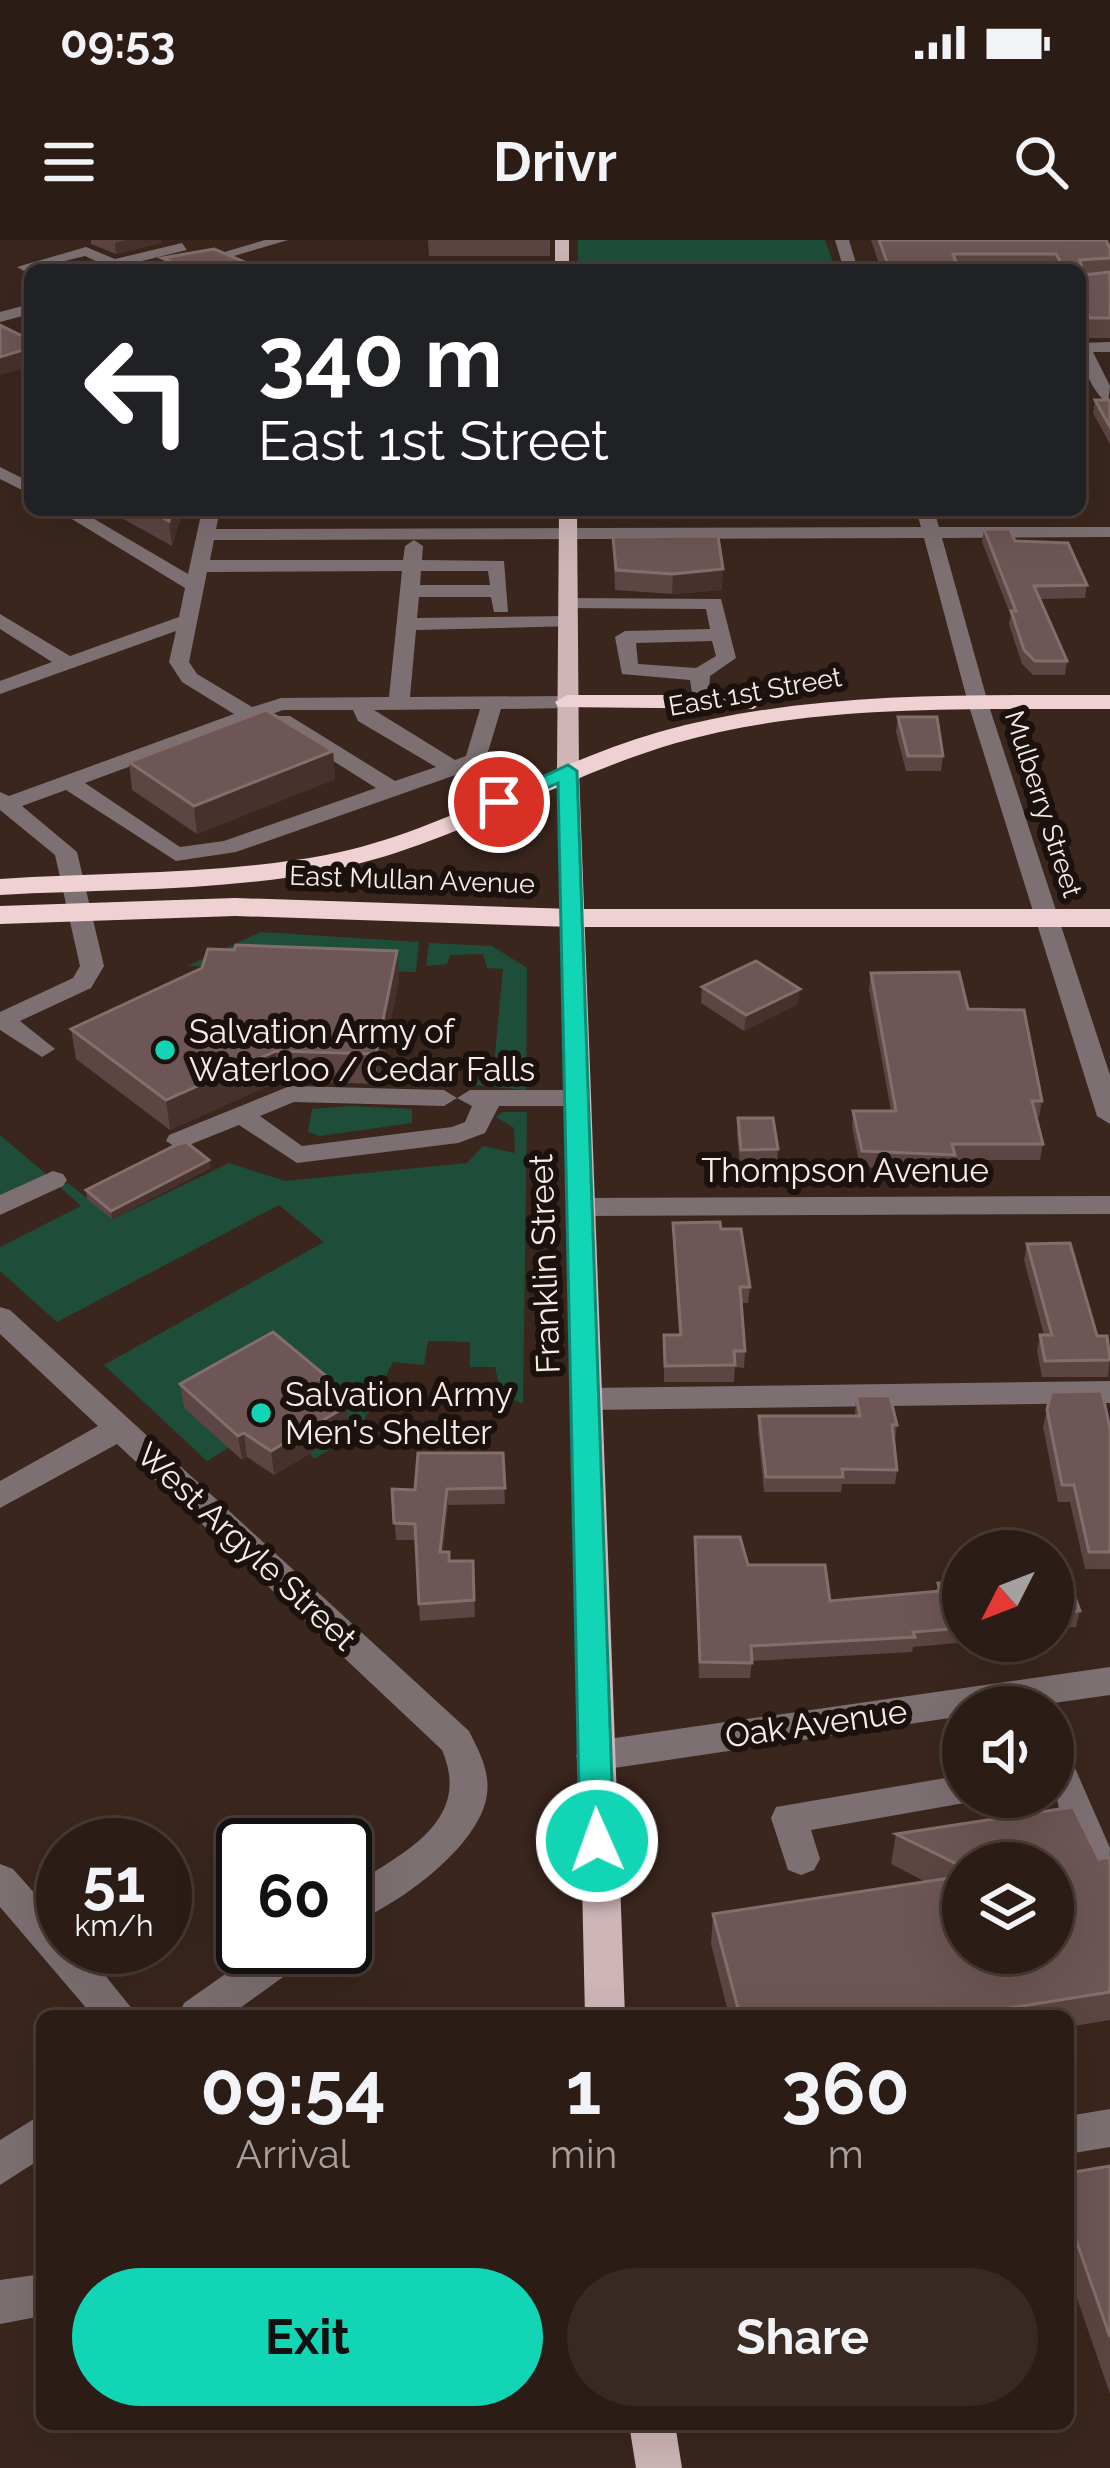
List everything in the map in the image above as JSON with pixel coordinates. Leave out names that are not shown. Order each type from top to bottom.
[{"type":"highway","points":[[567,702],[858,703]]},
{"type":"highway","name":"East 1st Street","points":[[78,897],[370,853],[568,771],[720,724],[858,703],[1110,702]]},
{"type":"highway","name":"East Mullan Avenue","points":[[0,887],[235,908],[573,918],[1110,918]]},
{"type":"highway","name":"East Mullan Avenue","points":[[0,915],[78,897]]},
{"type":"main road","name":"Franklin Street","points":[[568,516],[568,771],[605,2010]]},
{"type":"main road","points":[[653,2430],[659,2468]]},
{"type":"street","points":[[24,267],[6,258],[77,240]]},
{"type":"street","points":[[197,264],[282,245]]},
{"type":"street","points":[[109,264],[182,247]]},
{"type":"street","points":[[43,264],[86,251],[113,263]]},
{"type":"street","points":[[1086,354],[1107,390]]},
{"type":"street","points":[[78,516],[196,576],[412,565],[496,566],[502,622]]},
{"type":"street","points":[[210,516],[178,653],[182,670],[393,789]]},
{"type":"street","points":[[205,535],[569,534],[928,521],[1110,532]]},
{"type":"street","name":"Mulberry Street","points":[[928,521],[978,703],[1110,1116]]},
{"type":"street","points":[[399,701],[414,534]]},
{"type":"street","points":[[410,591],[500,591]]},
{"type":"street","points":[[406,624],[502,622],[623,604],[714,603],[726,658],[700,674],[629,670],[623,604]]},
{"type":"street","points":[[0,620],[68,664]]},
{"type":"street","points":[[0,688],[186,621]]},
{"type":"street","points":[[625,637],[720,635]]},
{"type":"street","points":[[700,674],[701,702]]},
{"type":"street","points":[[77,787],[264,714],[362,701],[567,702]]},
{"type":"street","points":[[362,701],[365,717],[453,769]]},
{"type":"street","points":[[77,787],[176,854],[228,847],[476,760],[492,702]]},
{"type":"street","points":[[4,802],[77,787],[264,714]]},
{"type":"street","points":[[4,802],[66,852],[91,972],[82,983],[29,995],[2,1020],[43,1049]]},
{"type":"street","points":[[179,1141],[290,1094],[578,1098]]},
{"type":"street","points":[[241,1114],[284,1149],[317,1156],[458,1136],[476,1126],[489,1098]]},
{"type":"street","points":[[0,1206],[53,1180]]},
{"type":"street","name":"Thompson Avenue","points":[[581,1207],[1110,1205]]},
{"type":"street","name":"West Argyle Street","points":[[0,1317],[456,1741],[475,1787],[468,1812],[450,1834],[372,1890]]},
{"type":"street","points":[[587,1399],[1110,1392]]},
{"type":"street","points":[[0,1496],[120,1428]]},
{"type":"street","name":"Oak Avenue","points":[[1074,1689],[1110,1681]]},
{"type":"street","name":"Oak Avenue","points":[[594,1756],[942,1711]]},
{"type":"street","points":[[801,1859],[789,1818],[942,1793]]},
{"type":"street","points":[[1074,1810],[1102,1870]]},
{"type":"street","points":[[0,1880],[113,2010]]},
{"type":"street","points":[[206,2010],[256,1974]]},
{"type":"street","points":[[1074,2134],[1110,2128]]},
{"type":"street","points":[[0,2165],[36,2138]]},
{"type":"street","points":[[0,2302],[36,2296]]},
{"type":"green space","points":[[578,240],[825,240],[834,264],[578,264]]},
{"type":"green space","points":[[261,932],[419,942],[416,972],[187,966]]},
{"type":"green space","points":[[429,943],[492,946],[527,968],[526,1090],[466,1084],[493,1075],[503,969],[487,968],[483,954],[450,955],[447,964],[426,966]]},
{"type":"green space","points":[[312,1109],[412,1109],[412,1123],[320,1136],[308,1132]]},
{"type":"green space","points":[[503,1112],[527,1112],[523,1404],[501,1394],[495,1367],[470,1367],[470,1342],[428,1341],[424,1365],[393,1362],[358,1432],[314,1459],[310,1453],[228,1448],[207,1461],[104,1365],[324,1242],[279,1205],[57,1322],[0,1271],[0,1247],[81,1206],[59,1186],[68,1183],[113,1219],[229,1163],[285,1181],[467,1163],[483,1146],[515,1153],[514,1128],[496,1117]]},
{"type":"green space","points":[[0,1135],[47,1175],[0,1199]]},
{"type":"building","points":[[879,240],[1106,240],[1110,248],[1110,258],[1080,260],[1081,264],[1062,264],[1056,254],[953,254],[957,264],[888,264]]},
{"type":"building","points":[[214,249],[247,263],[171,264],[162,258]]},
{"type":"building","points":[[1110,272],[1110,318],[1090,318],[1086,275]]},
{"type":"building","points":[[0,325],[24,337],[24,350],[0,357]]},
{"type":"building","points":[[1095,400],[1110,400],[1110,427]]},
{"type":"building","points":[[984,529],[1010,529],[1015,541],[1068,543],[1087,585],[1034,586],[1067,661],[1035,661],[1024,650],[1011,611],[1016,611]]},
{"type":"building","points":[[718,536],[723,569],[673,574],[616,570],[613,537]]},
{"type":"building","points":[[266,710],[333,751],[194,806],[129,762]]},
{"type":"building","points":[[898,717],[937,717],[943,756],[908,756]]},
{"type":"building","name":"Salvation Army of Waterloo / Cedar Falls","points":[[236,945],[397,951],[376,1054],[276,1051],[166,1100],[71,1029],[202,968],[208,949],[234,950]]},
{"type":"building","points":[[756,961],[800,989],[746,1015],[702,987]]},
{"type":"building","points":[[959,972],[968,1009],[1024,1010],[1042,1101],[1032,1101],[1043,1144],[952,1144],[955,1155],[862,1151],[853,1111],[896,1111],[871,973]]},
{"type":"building","points":[[738,1118],[773,1118],[778,1149],[741,1150]]},
{"type":"building","points":[[186,1142],[209,1160],[111,1211],[86,1190],[176,1145]]},
{"type":"building","points":[[720,1222],[721,1229],[741,1229],[750,1287],[740,1287],[745,1351],[734,1351],[735,1365],[665,1366],[664,1335],[681,1335],[673,1223]]},
{"type":"building","points":[[1070,1243],[1097,1336],[1107,1336],[1110,1360],[1045,1361],[1040,1335],[1052,1335],[1027,1244]]},
{"type":"building","name":"Salvation Army Men's Shelter","points":[[273,1332],[326,1376],[320,1380],[347,1406],[271,1451],[244,1433],[238,1436],[180,1384]]},
{"type":"building","points":[[1102,1391],[1110,1429],[1110,1552],[1089,1552],[1074,1485],[1062,1485],[1047,1410],[1051,1392]]},
{"type":"building","points":[[856,1396],[890,1396],[897,1425],[892,1425],[897,1470],[842,1469],[843,1477],[766,1477],[759,1416],[860,1416]]},
{"type":"building","points":[[418,1453],[503,1453],[505,1488],[447,1489],[440,1552],[449,1552],[449,1561],[473,1561],[474,1600],[419,1604],[415,1524],[394,1523],[392,1489],[415,1490]]},
{"type":"building","points":[[695,1537],[740,1537],[748,1565],[825,1565],[830,1601],[940,1591],[938,1583],[942,1583],[942,1630],[913,1632],[915,1637],[751,1646],[752,1663],[700,1662]]},
{"type":"building","points":[[1074,1809],[1099,1859],[1110,1857],[1110,1992],[997,2010],[738,2010],[713,1914],[942,1879],[942,1974],[1074,1974],[1074,1842],[942,1842],[942,1857],[896,1834],[1001,1818],[1074,1818]]},
{"type":"building","points":[[1110,2166],[1110,2337],[1074,2234],[1074,2172]]},
{"type":"place","name":"Salvation Army of Waterloo / Cedar Falls","points":[[165,1050]]},
{"type":"place","name":"Salvation Army Men's Shelter","points":[[261,1413]]},
{"type":"route","points":[[499,802],[568,771],[597,1841]]}]
